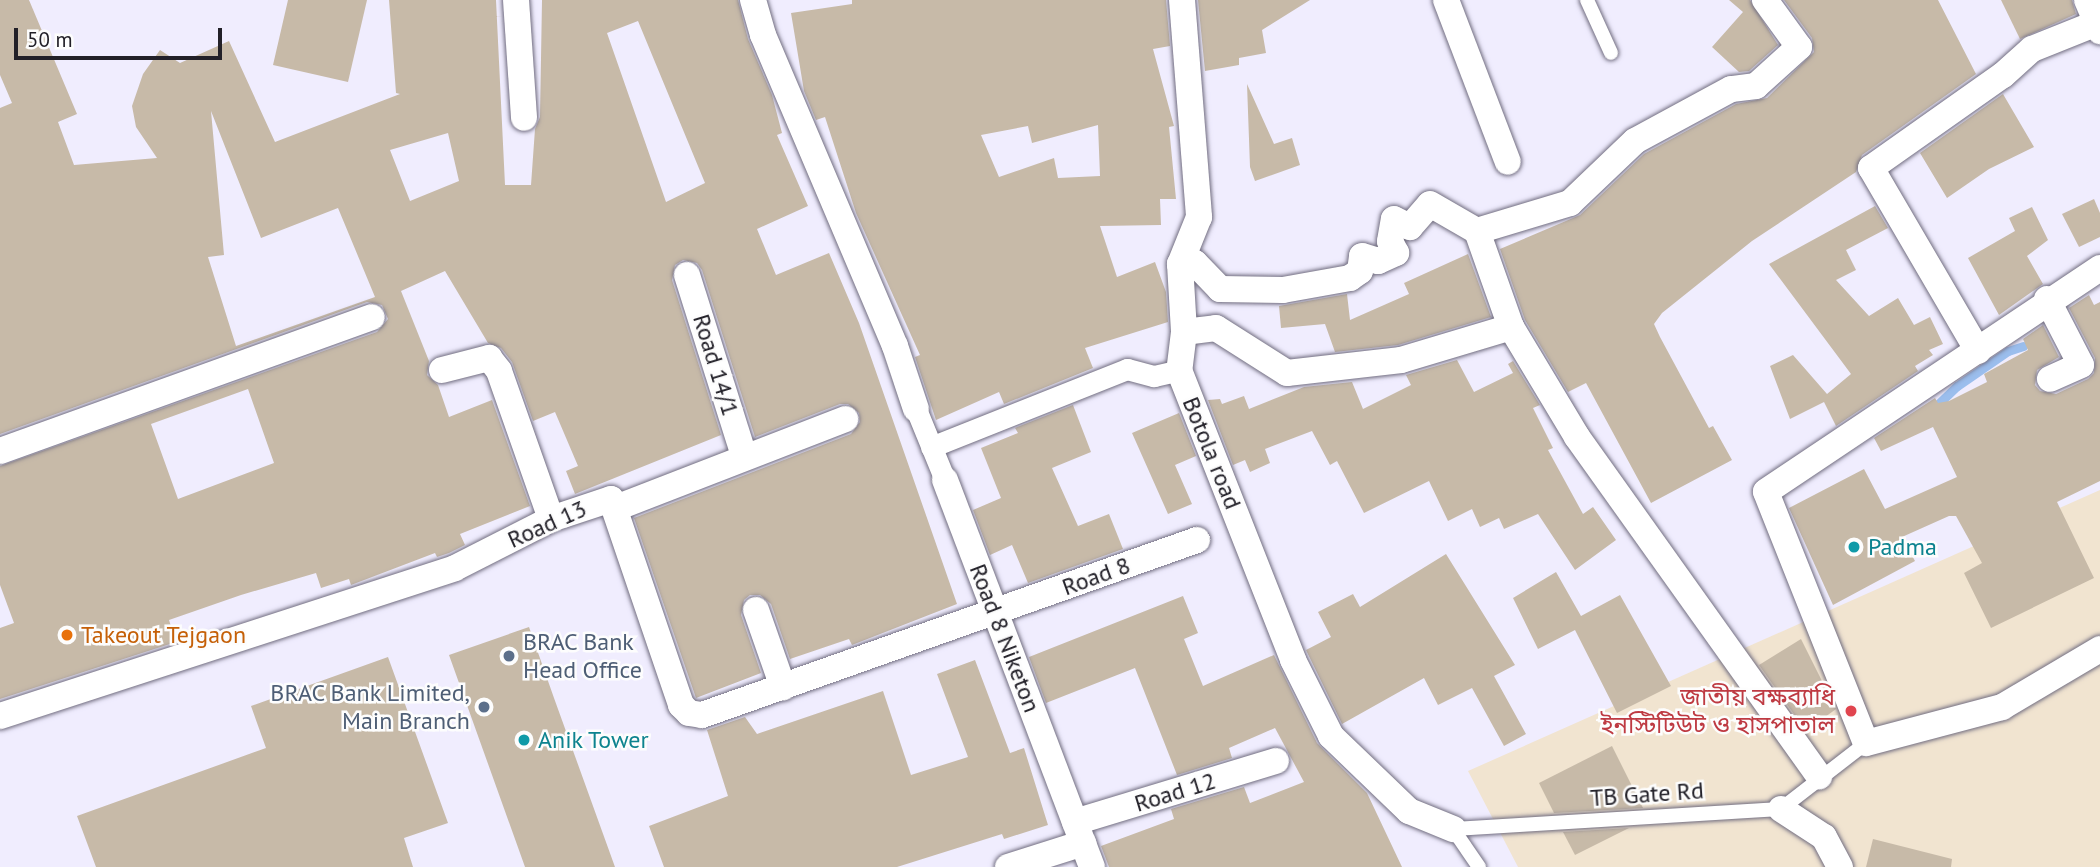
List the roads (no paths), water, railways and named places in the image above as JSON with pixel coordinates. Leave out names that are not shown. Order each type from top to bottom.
[{"type":"street","points":[[516,0],[524,118]]},
{"type":"street","points":[[753,0],[763,35],[895,346],[916,409]]},
{"type":"street","name":"Botola road","points":[[1182,0],[1199,217],[1180,264],[1184,332],[1179,370],[1293,660],[1331,736],[1409,811],[1454,829]]},
{"type":"street","points":[[1447,0],[1508,162]]},
{"type":"street","points":[[1477,231],[1570,203],[1635,141],[1731,89],[1756,86],[1799,47],[1765,0]]},
{"type":"street","points":[[1978,351],[1871,168],[2003,75],[2032,49],[2095,18]]},
{"type":"street","points":[[1180,264],[1195,264],[1220,289],[1283,290],[1350,278],[1360,271],[1362,256],[1378,261],[1396,253],[1390,241],[1394,219],[1410,227],[1430,204],[1477,231],[1511,327],[1577,437],[1819,776]]},
{"type":"street","points":[[2100,268],[2047,299],[1978,351],[1766,492],[1866,743],[2002,707],[2100,649]]},
{"type":"street","name":"Road 14/1","points":[[687,275],[744,456]]},
{"type":"street","points":[[2047,299],[2081,365],[2050,379]]},
{"type":"street","points":[[0,451],[372,317]]},
{"type":"street","points":[[1184,332],[1216,328],[1287,373],[1401,359],[1511,327]]},
{"type":"street","points":[[442,370],[489,358],[499,370],[551,520]]},
{"type":"street","points":[[931,447],[1127,369],[1154,376],[1179,370]]},
{"type":"street","name":"Road 8 Niketon","points":[[916,409],[1084,844]]},
{"type":"street","points":[[616,508],[744,456],[845,419]]},
{"type":"street","name":"Road 13","points":[[0,716],[455,568],[551,520],[611,499],[681,705],[690,713],[702,715],[995,612]]},
{"type":"street","name":"Road 8","points":[[995,612],[1197,540]]},
{"type":"street","points":[[756,610],[783,687]]},
{"type":"street","name":"Road 12","points":[[1008,867],[1084,844],[1276,761]]},
{"type":"street","points":[[1781,809],[1824,837],[1840,867]]},
{"type":"lane","points":[[1587,0],[1611,53]]},
{"type":"lane","points":[[1781,809],[1819,776],[1866,743]]},
{"type":"lane","name":"TB Gate Rd","points":[[1454,829],[1781,809]]},
{"type":"lane","points":[[1454,829],[1479,867]]},
{"type":"waterway","points":[[1933,409],[1957,386],[2008,351],[2023,346]]},
{"type":"place","name":"Padma","points":[[1854,547]]},
{"type":"place","name":"Takeout Tejgaon","points":[[67,635]]},
{"type":"place","name":"BRAC Bank Head Office","points":[[509,656]]},
{"type":"place","name":"BRAC Bank Limited, Main Branch","points":[[484,707]]},
{"type":"place","name":"জাতীয় বক্ষব্যাধি ইনস্টিটিউট ও হাসপাতাল","points":[[1851,711]]},
{"type":"place","name":"Anik Tower","points":[[524,740]]}]
